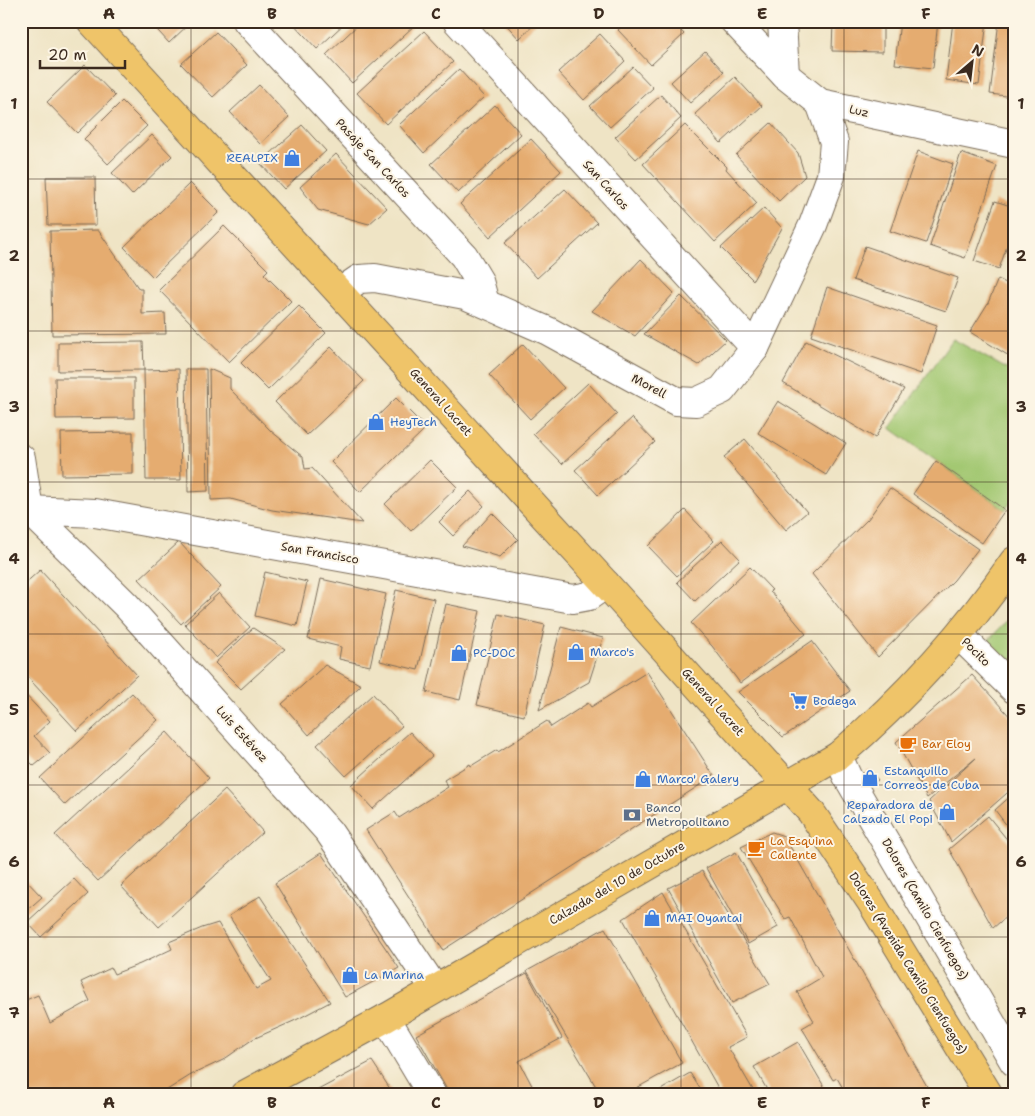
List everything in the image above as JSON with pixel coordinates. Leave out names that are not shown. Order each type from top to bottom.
[{"type":"main road","name":"General Lacret","points":[[91,21],[788,785]]},
{"type":"main road","name":"Calzada del 10 de Octubre","points":[[244,1095],[386,1018],[838,756],[885,715],[959,635],[1014,561]]},
{"type":"main road","name":"Dolores (Avenida Camilo Cienfuegos)","points":[[788,785],[811,812],[871,902],[989,1095]]},
{"type":"street","name":"Pasaje San Carlos","points":[[247,21],[464,256],[479,281],[485,303]]},
{"type":"street","name":"San Carlos","points":[[457,21],[755,348]]},
{"type":"street","name":"Luz","points":[[734,21],[785,75],[820,103],[1014,144]]},
{"type":"street","points":[[782,21],[785,75]]},
{"type":"street","name":"Morell","points":[[340,292],[359,279],[375,278],[465,295],[548,332],[676,401],[696,402],[722,390],[755,348],[813,225],[831,176],[834,142],[820,103]]},
{"type":"street","points":[[21,458],[24,510]]},
{"type":"street","name":"San Francisco","points":[[24,510],[95,513],[573,599],[589,596],[606,584]]},
{"type":"street","name":"Luis Estévez","points":[[24,510],[126,605],[329,832],[436,988]]},
{"type":"street","name":"Pocito","points":[[959,635],[1014,690]]},
{"type":"street","name":"Dolores (Camilo Cienfuegos)","points":[[838,756],[852,784],[1014,1062]]},
{"type":"street","points":[[386,1018],[432,1095]]},
{"type":"green space","points":[[953,339],[1014,373],[1014,498],[1005,510],[890,428]]},
{"type":"green space","points":[[1014,613],[1014,670],[986,643]]},
{"type":"building","points":[[149,21],[192,21],[169,43]]},
{"type":"building","points":[[291,21],[347,21],[317,49]]},
{"type":"building","points":[[362,21],[413,21],[416,24],[352,83],[326,55]]},
{"type":"building","points":[[503,21],[538,21],[519,39]]},
{"type":"building","points":[[627,21],[672,21],[684,34],[651,65],[618,30]]},
{"type":"building","points":[[833,21],[883,21],[883,52],[832,51]]},
{"type":"building","points":[[900,21],[938,21],[933,68],[895,64]]},
{"type":"building","points":[[953,21],[987,21],[979,85],[946,80]]},
{"type":"building","points":[[999,21],[1014,21],[1014,97],[990,94]]},
{"type":"building","points":[[424,31],[453,62],[386,124],[357,93]]},
{"type":"building","points":[[216,32],[247,65],[213,97],[181,64]]},
{"type":"building","points":[[600,34],[625,61],[584,100],[558,72]]},
{"type":"building","points":[[705,51],[724,72],[690,103],[671,82]]},
{"type":"building","points":[[85,65],[115,96],[77,133],[47,102]]},
{"type":"building","points":[[633,67],[653,88],[610,127],[590,106]]},
{"type":"building","points":[[459,69],[484,97],[424,153],[399,125]]},
{"type":"building","points":[[735,77],[762,106],[721,143],[695,114]]},
{"type":"building","points":[[259,85],[289,117],[260,144],[230,112]]},
{"type":"building","points":[[661,95],[681,118],[636,159],[615,137]]},
{"type":"building","points":[[122,101],[147,126],[108,164],[84,139]]},
{"type":"building","points":[[495,105],[521,134],[458,193],[431,164]]},
{"type":"building","points":[[771,123],[798,153],[805,176],[779,201],[736,155]]},
{"type":"building","points":[[302,125],[326,151],[284,189],[260,163]]},
{"type":"building","points":[[685,125],[727,167],[726,169],[757,203],[715,242],[643,164]]},
{"type":"building","points":[[152,135],[172,156],[132,195],[112,173]]},
{"type":"building","points":[[531,139],[561,171],[490,237],[460,204]]},
{"type":"building","points":[[918,151],[953,164],[926,243],[890,231]]},
{"type":"building","points":[[961,153],[997,166],[965,258],[930,246]]},
{"type":"building","points":[[336,154],[387,208],[369,224],[318,210],[300,187]]},
{"type":"building","points":[[46,177],[95,177],[96,225],[48,225]]},
{"type":"building","points":[[190,183],[219,212],[153,277],[124,247]]},
{"type":"building","points":[[565,189],[597,223],[537,278],[505,243]]},
{"type":"building","points":[[995,201],[1014,207],[1014,226],[999,269],[974,261]]},
{"type":"building","points":[[764,208],[782,228],[753,280],[721,248]]},
{"type":"building","points":[[224,226],[268,270],[264,274],[291,301],[229,362],[159,290]]},
{"type":"building","points":[[98,230],[139,289],[142,289],[142,314],[165,313],[166,334],[52,335],[50,231]]},
{"type":"building","points":[[865,246],[958,278],[946,311],[853,280]]},
{"type":"building","points":[[641,259],[674,293],[635,336],[592,311]]},
{"type":"building","points":[[998,279],[1014,287],[1014,359],[970,332],[988,303]]},
{"type":"building","points":[[827,287],[937,325],[921,374],[811,336]]},
{"type":"building","points":[[681,296],[726,340],[699,365],[644,334]]},
{"type":"building","points":[[299,306],[326,333],[268,390],[241,363]]},
{"type":"building","points":[[806,341],[904,389],[875,438],[783,383]]},
{"type":"building","points":[[143,342],[144,370],[58,371],[58,343]]},
{"type":"building","points":[[523,344],[564,388],[530,419],[489,375]]},
{"type":"building","points":[[331,347],[364,381],[307,435],[275,402]]},
{"type":"building","points":[[179,369],[181,480],[146,480],[144,370]]},
{"type":"building","points":[[186,369],[206,369],[208,491],[188,492]]},
{"type":"building","points":[[209,369],[230,378],[230,389],[271,431],[303,457],[305,469],[312,468],[362,523],[272,510],[231,499],[211,500]]},
{"type":"building","points":[[55,378],[134,378],[134,418],[56,419]]},
{"type":"building","points":[[588,383],[617,414],[562,464],[533,434]]},
{"type":"building","points":[[396,398],[426,428],[360,492],[331,462]]},
{"type":"building","points":[[778,401],[846,443],[826,475],[758,433]]},
{"type":"building","points":[[632,418],[655,442],[598,495],[575,470]]},
{"type":"building","points":[[133,432],[133,474],[62,475],[61,433]]},
{"type":"building","points":[[745,439],[807,512],[786,530],[724,457]]},
{"type":"building","points":[[430,460],[457,487],[411,531],[385,504]]},
{"type":"building","points":[[936,461],[1005,510],[982,543],[913,494]]},
{"type":"building","points":[[890,488],[978,549],[954,580],[878,657],[812,574],[868,519]]},
{"type":"building","points":[[470,491],[484,506],[453,536],[439,522]]},
{"type":"building","points":[[685,510],[714,541],[677,576],[648,546]]},
{"type":"building","points":[[492,513],[518,539],[500,557],[462,546]]},
{"type":"building","points":[[722,540],[740,559],[695,601],[677,582]]},
{"type":"building","points":[[179,542],[221,587],[181,624],[139,579]]},
{"type":"building","points":[[750,567],[772,590],[770,591],[806,634],[740,683],[712,646],[691,623]]},
{"type":"building","points":[[40,570],[137,675],[77,731],[21,670],[21,587]]},
{"type":"building","points":[[265,572],[307,582],[297,626],[255,616]]},
{"type":"building","points":[[321,579],[386,594],[370,666],[339,659],[341,647],[308,639]]},
{"type":"building","points":[[396,590],[434,599],[418,670],[380,661]]},
{"type":"building","points":[[219,593],[250,627],[216,658],[185,624]]},
{"type":"building","points":[[446,604],[480,611],[460,700],[426,692]]},
{"type":"building","points":[[498,614],[545,625],[524,716],[477,705]]},
{"type":"building","points":[[561,627],[603,638],[589,682],[539,710]]},
{"type":"building","points":[[253,628],[285,649],[241,689],[215,663]]},
{"type":"building","points":[[812,641],[850,691],[783,737],[738,692]]},
{"type":"building","points":[[325,665],[361,685],[309,735],[282,704]]},
{"type":"building","points":[[647,672],[714,776],[443,950],[366,830],[395,812],[399,818],[448,787],[444,780],[470,764],[471,766],[497,750],[498,752],[547,721],[551,727],[588,703],[591,707]]},
{"type":"building","points":[[972,675],[1014,721],[1014,787],[951,842],[929,801],[976,758],[927,798],[896,742]]},
{"type":"building","points":[[21,690],[50,721],[34,736],[50,753],[34,766],[21,753]]},
{"type":"building","points":[[132,693],[158,720],[65,805],[40,778]]},
{"type":"building","points":[[373,694],[402,726],[346,776],[317,745]]},
{"type":"building","points":[[167,732],[209,778],[98,881],[55,835]]},
{"type":"building","points":[[410,732],[432,756],[373,809],[351,785]]},
{"type":"building","name":"Estanquillo Correos de Cuba","points":[[870,770],[878,780],[870,786],[862,777]]},
{"type":"building","points":[[225,790],[263,832],[159,927],[121,886]]},
{"type":"building","points":[[1014,793],[1014,835],[995,810]]},
{"type":"building","points":[[988,816],[1014,848],[1014,910],[993,928],[949,849]]},
{"type":"building","points":[[772,832],[784,836],[932,1095],[847,1095],[837,1078],[833,1080],[802,1028],[814,1021],[797,992],[822,977],[790,917],[785,919],[741,847]]},
{"type":"building","points":[[736,852],[778,927],[748,944],[706,868]]},
{"type":"building","points":[[321,853],[399,968],[345,997],[275,883]]},
{"type":"building","points":[[702,871],[770,984],[732,1003],[668,888]]},
{"type":"building","points":[[21,875],[42,897],[25,912],[21,908]]},
{"type":"building","points":[[74,879],[88,894],[41,937],[27,922]]},
{"type":"building","points":[[663,892],[747,1037],[728,1047],[756,1095],[722,1095],[623,919]]},
{"type":"building","points":[[260,896],[330,1002],[253,1039],[223,1060],[191,1075],[159,1095],[21,1095],[21,1002],[38,995],[50,1023],[90,1001],[81,982],[111,968],[114,974],[140,964],[172,949],[169,942],[218,923],[256,989],[271,981],[229,916]]},
{"type":"building","points":[[605,928],[682,1063],[624,1095],[601,1095],[527,971]]},
{"type":"building","points":[[527,973],[562,1038],[519,1061],[537,1095],[450,1095],[416,1035]]},
{"type":"building","points":[[798,1042],[829,1095],[770,1095],[754,1067]]},
{"type":"building","points":[[372,1061],[394,1095],[309,1095],[318,1090]]},
{"type":"building","points":[[690,1073],[704,1095],[652,1095]]},
{"type":"place","name":"REALPIX","points":[[292,158]]},
{"type":"place","name":"HeyTech","points":[[376,422]]},
{"type":"place","name":"Marco's","points":[[576,652]]},
{"type":"place","name":"PC-DOC","points":[[459,653]]},
{"type":"place","name":"Bodega","points":[[799,701]]},
{"type":"place","name":"Bar Eloy","points":[[908,744]]},
{"type":"place","name":"Estanquillo Correos de Cuba","points":[[870,778]]},
{"type":"place","name":"Marco' Galery","points":[[643,779]]},
{"type":"place","name":"Reparadora de Calzado El Popi","points":[[947,812]]},
{"type":"place","name":"Banco Metropolitano","points":[[632,815]]},
{"type":"place","name":"La Esquina Caliente","points":[[756,848]]},
{"type":"place","name":"MAI Oyantai","points":[[652,918]]},
{"type":"place","name":"La Marina","points":[[350,975]]}]
